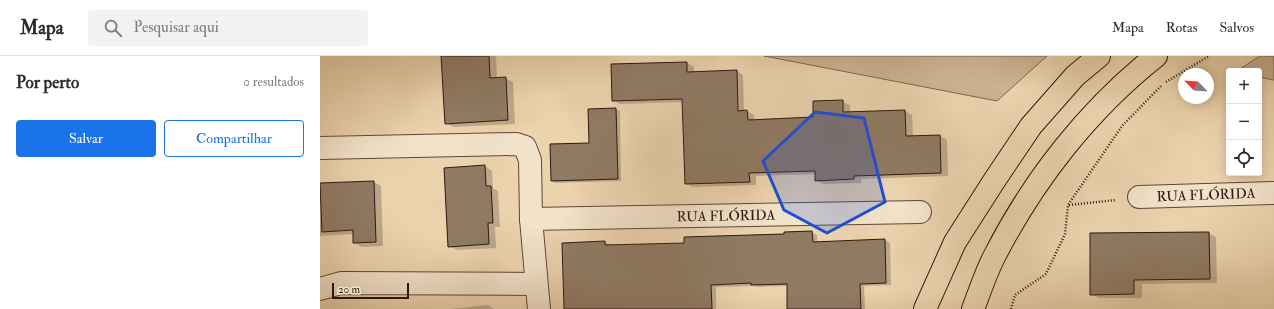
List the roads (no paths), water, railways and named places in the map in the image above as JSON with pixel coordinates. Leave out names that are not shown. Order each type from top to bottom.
[{"type":"main road","points":[[925,309],[955,242],[1031,126],[1075,76],[1099,56]]},
{"type":"main road","points":[[973,309],[994,257],[1004,238],[1029,197],[1060,153],[1098,108],[1156,56]]},
{"type":"street","points":[[320,148],[516,144],[525,147],[530,160],[531,219],[539,309]]},
{"type":"street","name":"RUA FLÓRIDA","points":[[1139,197],[1274,193]]},
{"type":"street","name":"RUA FLÓRIDA","points":[[531,219],[920,212]]},
{"type":"street","points":[[320,290],[340,283],[536,284]]}]
